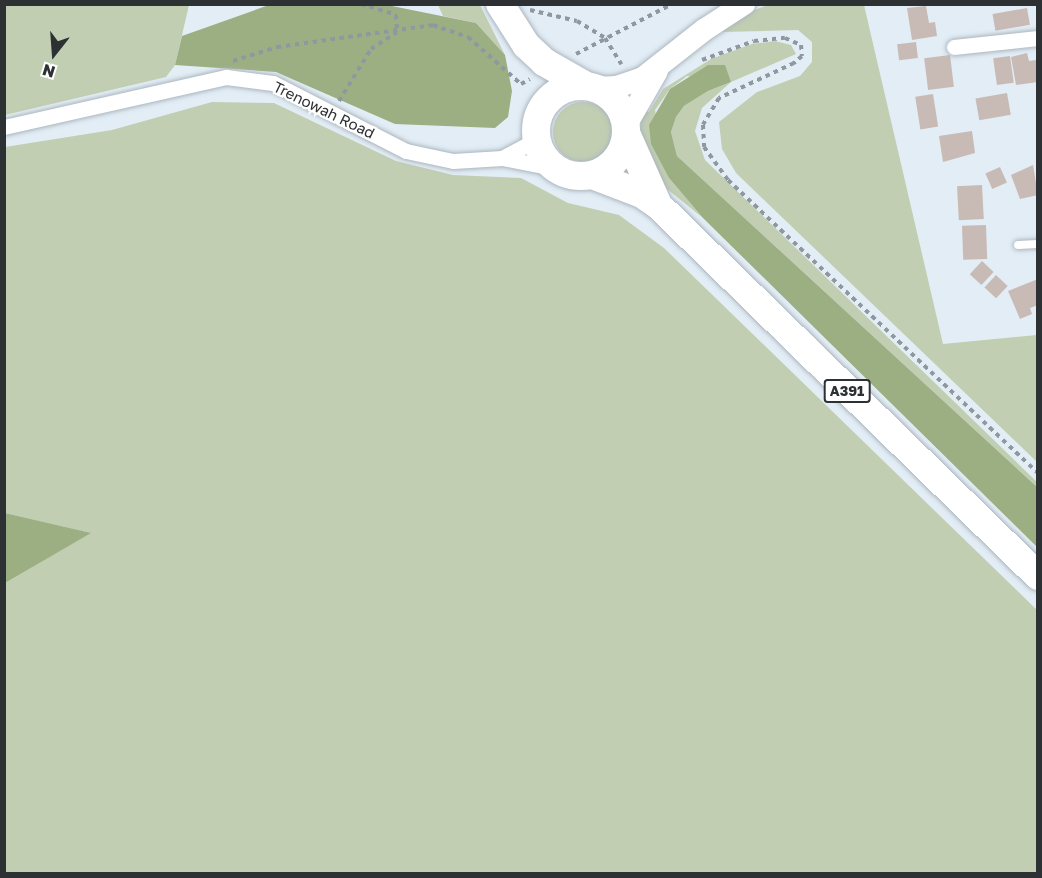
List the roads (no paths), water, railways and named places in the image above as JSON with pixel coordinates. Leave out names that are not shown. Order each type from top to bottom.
[{"type":"highway","points":[[500,4],[543,72],[535,130],[539,149],[554,168],[569,174],[592,175],[607,168],[619,156],[626,129],[616,102],[591,87],[543,72]]},
{"type":"highway","points":[[535,130],[541,109],[552,95],[568,87],[591,87]]},
{"type":"highway","name":"A391","points":[[626,129],[658,205]]},
{"type":"highway","name":"A391","points":[[592,175],[642,194],[658,205],[1038,576]]},
{"type":"street","points":[[591,87],[631,82],[658,70],[704,30],[744,4]]},
{"type":"street","points":[[954,47],[1038,38]]},
{"type":"street","points":[[626,129],[658,70]]},
{"type":"street","name":"Trenowah Road","points":[[4,127],[226,77],[273,83],[406,151],[453,161],[502,158],[554,168]]},
{"type":"street","name":"Trenowah Road","points":[[502,158],[528,144],[535,130]]},
{"type":"lane","points":[[1017,245],[1038,244]]}]
